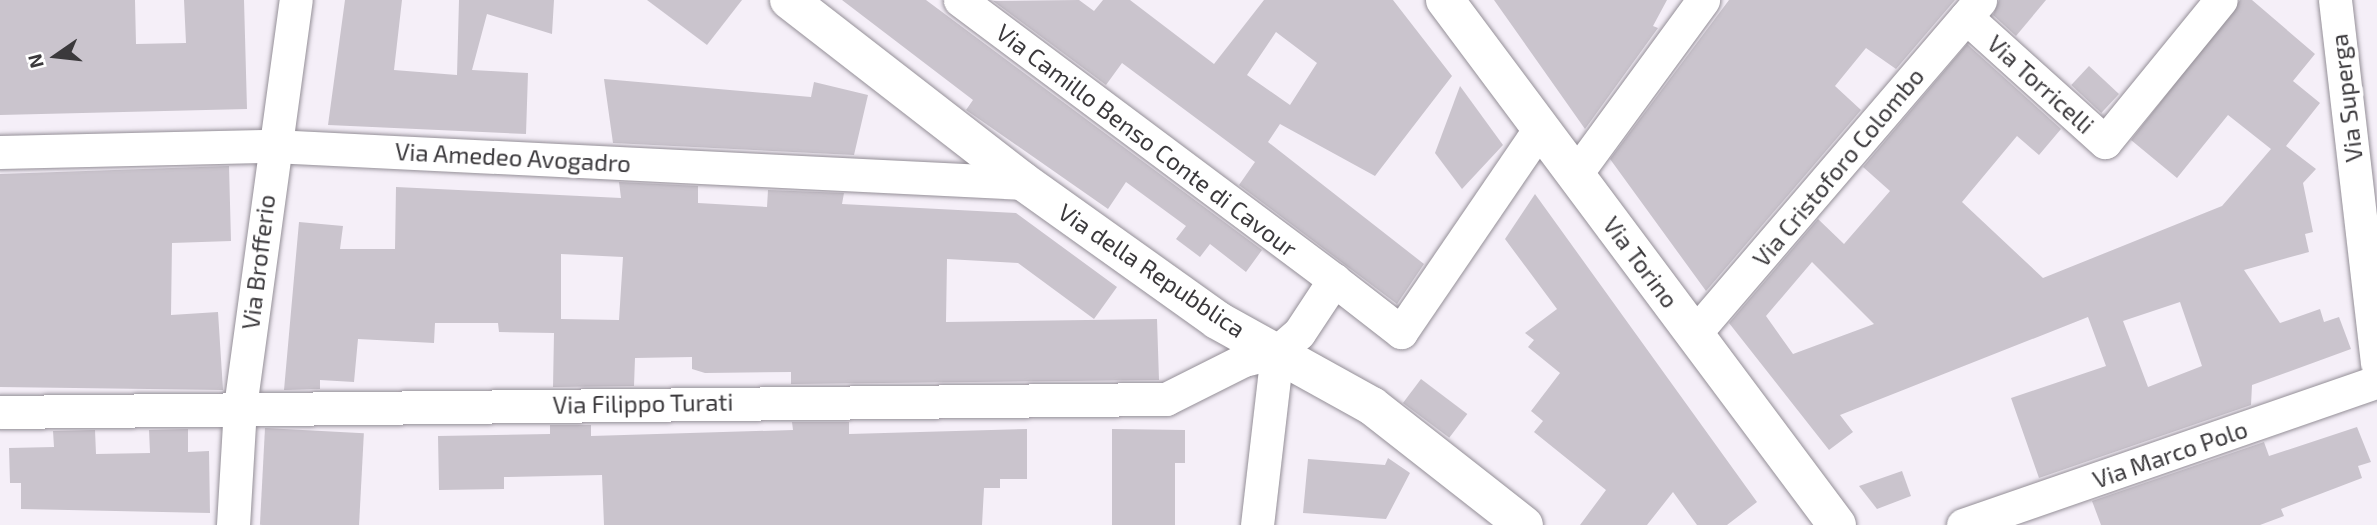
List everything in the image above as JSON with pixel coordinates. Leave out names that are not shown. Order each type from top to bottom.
[{"type":"street","name":"Via Brofferio","points":[[233,525],[240,407],[273,146],[296,0]]},
{"type":"street","name":"Via della Repubblica","points":[[789,0],[1025,183],[1217,320],[1372,406],[1524,525]]},
{"type":"street","name":"Via Camillo Benso Conte di Cavour","points":[[960,0],[1401,332],[1540,128]]},
{"type":"street","name":"Via Torino","points":[[1445,0],[1837,525]]},
{"type":"street","points":[[1576,175],[1703,0]]},
{"type":"street","name":"Via Torricelli","points":[[1973,8],[2105,142],[2221,0]]},
{"type":"street","name":"Via Superga","points":[[2335,0],[2366,175],[2377,363]]},
{"type":"street","name":"Via Cristoforo Colombo","points":[[1695,333],[1973,8]]},
{"type":"street","name":"Via Amedeo Avogadro","points":[[0,152],[273,146],[1025,183]]},
{"type":"street","points":[[1257,525],[1277,352],[1299,332],[1334,280]]},
{"type":"street","name":"Via Filippo Turati","points":[[0,412],[240,407],[1166,399],[1244,360],[1277,352]]},
{"type":"street","name":"Via Marco Polo","points":[[1963,525],[2377,382]]},
{"type":"building","points":[[0,0],[135,0],[136,44],[186,43],[184,0],[244,0],[247,109],[0,115]]},
{"type":"building","points":[[345,0],[402,0],[394,70],[457,75],[459,0],[554,0],[552,34],[487,14],[472,70],[528,73],[526,134],[328,125]]},
{"type":"building","points":[[647,0],[742,0],[707,45]]},
{"type":"building","points":[[842,0],[926,0],[1262,250],[1246,272],[1210,244],[1200,257],[1176,239],[1186,226],[1126,182],[1108,209],[966,110],[973,100]]},
{"type":"building","points":[[1079,0],[1094,11],[1103,0],[1130,0],[1214,64],[1264,0],[1393,0],[1452,76],[1375,176],[1280,124],[1268,142],[1424,264],[1397,304],[1239,185],[1255,162],[1122,63],[1106,85],[993,1]],"holes":[[[1276,32],[1317,63],[1290,105],[1247,75]]]},
{"type":"building","points":[[1494,0],[1667,0],[1653,26],[1658,28],[1585,129]]},
{"type":"building","points":[[1729,0],[1955,0],[1896,69],[1866,48],[1835,86],[1861,110],[1706,291],[1610,159]]},
{"type":"building","points":[[1999,0],[2046,0],[2016,36],[1993,15]]},
{"type":"building","points":[[2240,0],[2252,0],[2315,54],[2293,81],[2320,103],[2286,146],[2316,169],[2303,183],[2313,232],[2305,234],[2309,252],[2244,270],[2280,323],[2320,309],[2324,322],[2339,317],[2351,349],[2252,385],[2251,405],[2039,478],[2011,398],[2106,366],[2088,317],[1840,415],[1853,432],[1829,450],[1729,323],[1818,219],[1844,244],[1890,191],[1863,167],[1967,44],[2061,129],[2039,155],[2017,136],[1962,202],[2043,278],[2222,206],[2271,149],[2228,115],[2177,178],[2131,140]],"holes":[[[1812,262],[1874,324],[1793,354],[1766,316]],[[2180,302],[2202,366],[2148,387],[2123,321]]]},
{"type":"building","points":[[2089,66],[2119,94],[2101,113],[2071,85]]},
{"type":"building","points":[[604,79],[811,97],[814,82],[868,95],[854,155],[613,143]]},
{"type":"building","points":[[1460,86],[1503,145],[1462,189],[1435,153]]},
{"type":"building","points":[[229,166],[231,241],[172,243],[171,315],[218,312],[223,390],[0,387],[0,174]]},
{"type":"building","points":[[619,182],[698,186],[698,203],[767,207],[768,190],[844,193],[842,204],[1016,213],[1117,287],[1094,319],[1018,263],[947,259],[946,322],[1157,319],[1159,380],[791,384],[791,372],[705,373],[692,369],[692,357],[635,358],[634,386],[553,387],[554,333],[499,332],[498,323],[435,323],[434,343],[358,339],[354,382],[320,380],[320,389],[284,390],[299,222],[343,226],[340,249],[395,249],[396,187],[621,198]],"holes":[[[561,254],[623,257],[619,320],[561,319]]]},
{"type":"building","points":[[1535,194],[1757,502],[1727,525],[1697,525],[1673,492],[1647,525],[1580,525],[1606,490],[1534,432],[1543,421],[1531,411],[1560,373],[1528,347],[1534,340],[1525,333],[1557,309],[1505,239]]},
{"type":"building","points":[[1421,379],[1467,414],[1449,438],[1403,403]]},
{"type":"building","points":[[792,422],[849,422],[849,434],[1027,429],[1027,479],[1000,479],[1000,488],[984,488],[982,525],[604,525],[602,475],[504,477],[504,489],[439,490],[438,436],[550,434],[550,425],[591,425],[591,436],[793,430]]},
{"type":"building","points":[[2357,427],[2371,462],[2358,466],[2362,478],[2281,509],[2284,516],[2260,525],[2101,525],[2092,501],[2264,442],[2269,456]]},
{"type":"building","points":[[265,428],[364,433],[359,525],[260,525]]},
{"type":"building","points":[[188,429],[188,452],[209,451],[210,513],[21,509],[21,483],[10,483],[9,448],[54,447],[53,431],[95,430],[96,454],[150,453],[149,430]]},
{"type":"building","points":[[1112,429],[1185,430],[1185,463],[1175,463],[1175,525],[1112,525]]},
{"type":"building","points":[[1388,458],[1410,473],[1386,519],[1303,513],[1308,459],[1385,465]]},
{"type":"building","points":[[1902,471],[1911,496],[1877,509],[1859,486]]}]
